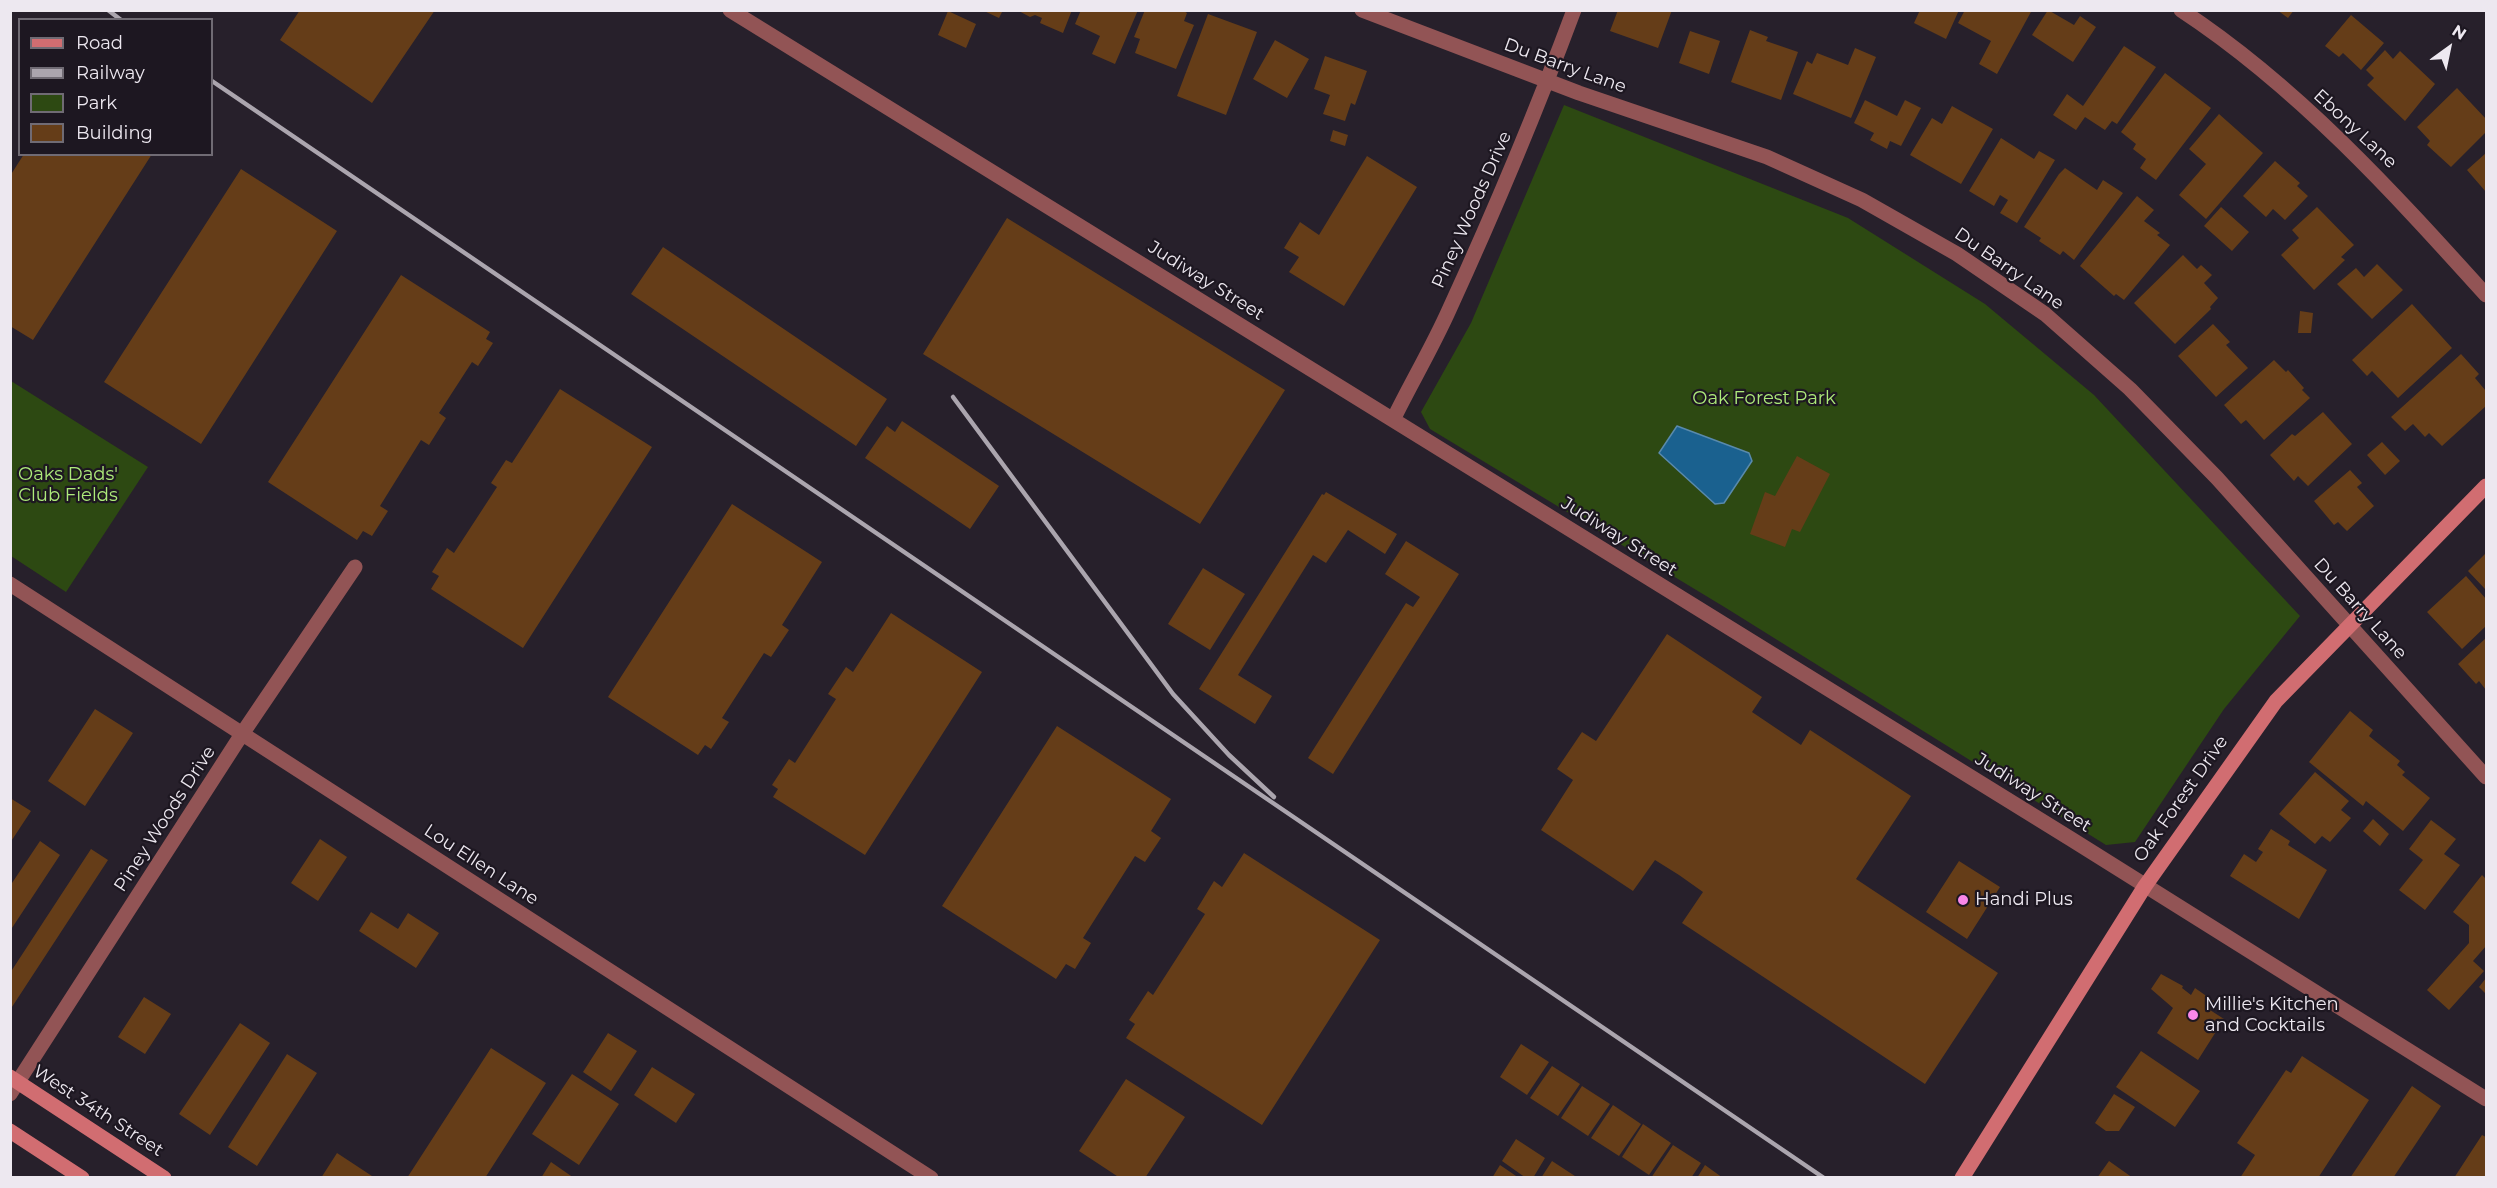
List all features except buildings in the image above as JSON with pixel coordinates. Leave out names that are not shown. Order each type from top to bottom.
[{"type":"street","name":"Judiway Street","points":[[730,10],[2487,1099]]},
{"type":"street","name":"Du Barry Lane","points":[[1362,10],[1548,81],[1767,157],[1862,200],[1957,254],[2045,314],[2130,389],[2217,478],[2487,777]]},
{"type":"street","name":"Piney Woods Drive","points":[[1393,420],[1449,311],[1548,81],[1574,10]]},
{"type":"street","name":"Ebony Lane","points":[[2181,10],[2209,29],[2318,121],[2384,183],[2487,295]]},
{"type":"street","name":"Oak Forest Drive","points":[[1962,1178],[2145,886],[2276,701],[2348,625],[2487,486]]},
{"type":"street","name":"Piney Woods Drive","points":[[13,1085],[355,567]]},
{"type":"street","name":"Lou Ellen Lane","points":[[10,584],[931,1178]]},
{"type":"street","name":"West 34th Street","points":[[13,1085],[164,1178]]},
{"type":"street","points":[[10,1131],[82,1178]]},
{"type":"green space","name":"Oak Forest Park","points":[[1564,105],[1848,218],[1985,304],[2094,395],[2300,616],[2224,709],[2135,842],[2106,845],[1726,608],[1430,429],[1421,412],[1471,323]]},
{"type":"green space","name":"Oaks Dads' Club Fields","points":[[11,381],[148,467],[66,592],[11,556]]},
{"type":"water","points":[[1677,426],[1749,453],[1752,461],[1724,503],[1715,504],[1659,453]]},
{"type":"railway","points":[[108,10],[118,18]]},
{"type":"railway","points":[[213,82],[1824,1178]]},
{"type":"railway","points":[[953,397],[1173,694],[1229,755],[1274,797]]},
{"type":"place","name":"Handi Plus","points":[[1963,900]]},
{"type":"place","name":"Millie's Kitchen and Cocktails","points":[[2193,1015]]}]
